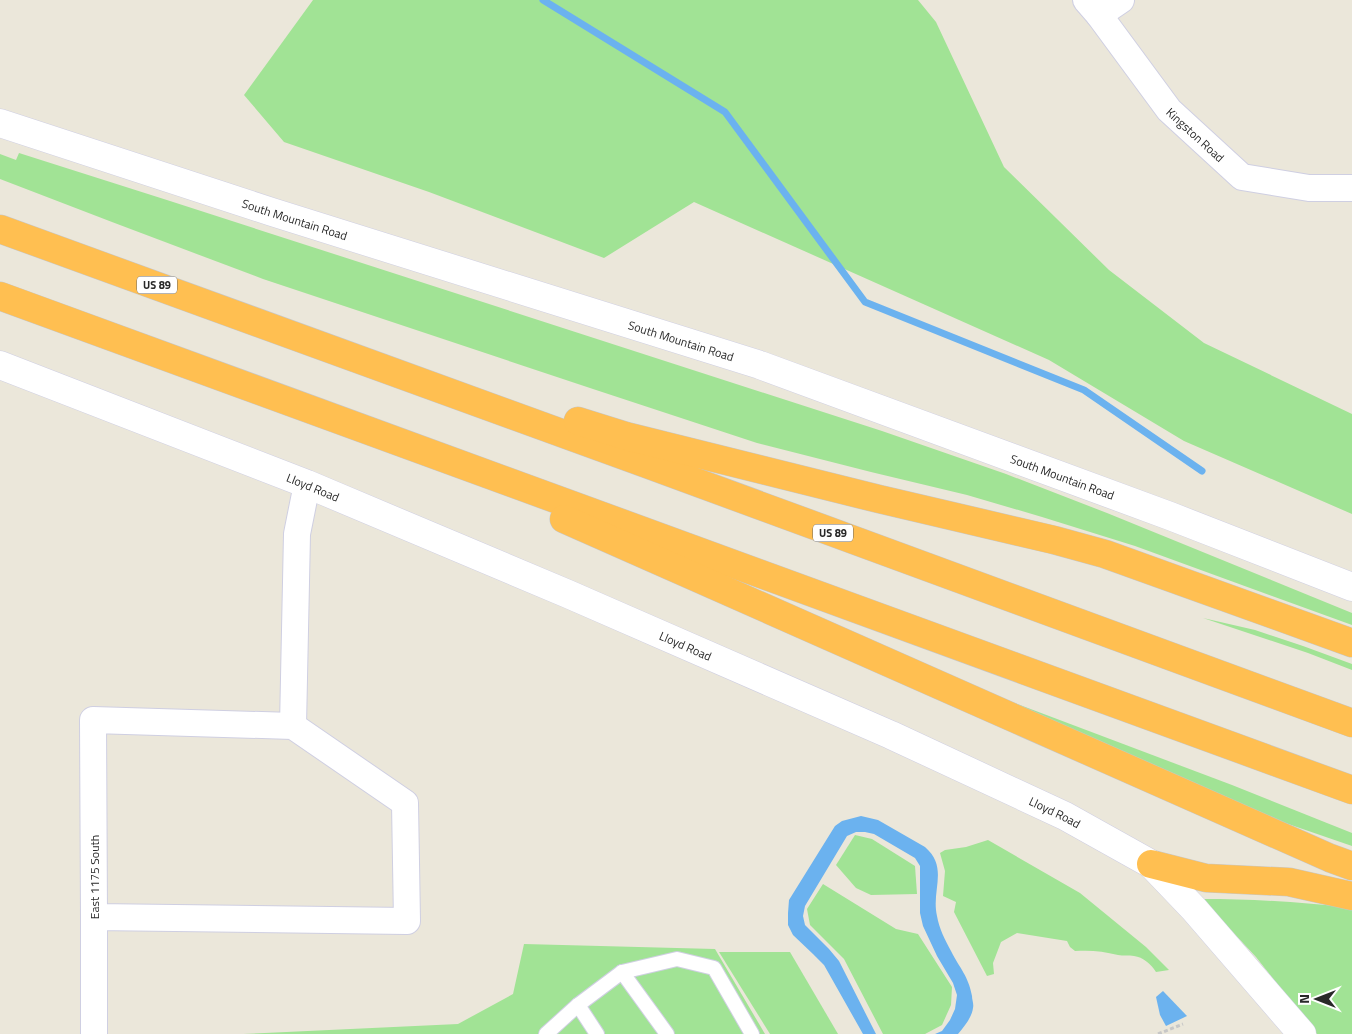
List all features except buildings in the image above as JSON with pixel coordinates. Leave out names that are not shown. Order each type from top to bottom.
[{"type":"highway","name":"US 89","points":[[0,229],[314,341],[1352,723]]},
{"type":"highway","points":[[0,296],[1352,790]]},
{"type":"highway","points":[[314,341],[459,382],[626,436],[1105,554],[1352,642]]},
{"type":"highway","points":[[358,426],[656,561],[1330,858],[1352,866]]},
{"type":"highway","points":[[1151,864],[1206,878],[1289,882],[1352,896]]},
{"type":"street","points":[[1093,8],[1121,0]]},
{"type":"street","name":"Kingston Road","points":[[1093,8],[1169,110],[1242,177],[1309,188],[1352,188]]},
{"type":"street","name":"South Mountain Road","points":[[0,123],[272,212],[760,365],[1170,516],[1352,587]]},
{"type":"street","name":"Lloyd Road","points":[[0,364],[307,484],[891,735],[1065,816],[1151,864],[1194,909],[1302,1034]]},
{"type":"street","points":[[94,917],[406,920],[405,803],[293,726],[297,534],[307,484]]},
{"type":"street","name":"East 1175 South","points":[[94,1034],[93,720],[293,726]]},
{"type":"lane","points":[[546,1034],[578,1005],[622,972],[677,958],[714,968],[752,1034]]},
{"type":"lane","points":[[622,972],[667,1034]]},
{"type":"lane","points":[[578,1005],[597,1034]]},
{"type":"path","points":[[1158,1034],[1183,1024]]},
{"type":"green space","points":[[313,0],[918,0],[936,22],[1004,167],[1109,270],[1204,343],[1352,414],[1352,514],[1184,441],[1049,360],[694,202],[604,258],[429,192],[284,142],[244,95]]},
{"type":"green space","points":[[19,153],[882,431],[1006,474],[1352,613],[1352,625],[1135,546],[967,495],[757,443],[263,279],[0,179],[0,154],[16,160]]},
{"type":"green space","points":[[1203,618],[1255,630],[1303,646],[1352,664],[1352,670],[1308,653]]},
{"type":"green space","points":[[956,681],[1232,785],[1352,833],[1352,846],[1259,814]]},
{"type":"green space","points":[[855,835],[872,839],[915,866],[917,894],[871,895],[856,888],[836,865]]},
{"type":"green space","points":[[988,840],[1080,893],[1146,947],[1169,970],[1156,972],[1146,961],[1137,957],[1096,951],[1075,951],[1067,941],[1017,933],[1001,942],[993,963],[994,974],[987,976],[954,912],[956,902],[943,896],[945,871],[940,853],[945,850],[966,847]]},
{"type":"green space","points":[[823,884],[896,929],[918,934],[952,987],[951,1005],[942,1025],[925,1034],[883,1034],[844,959],[810,925],[807,909]]},
{"type":"green space","points":[[1202,899],[1277,901],[1352,908],[1352,1034],[1317,1034],[1256,957]]},
{"type":"green space","points":[[524,944],[715,949],[765,1034],[243,1034],[458,1024],[513,994]]},
{"type":"green space","points":[[719,952],[790,952],[838,1034],[770,1034]]},
{"type":"water","points":[[861,816],[878,820],[925,847],[936,863],[938,871],[936,906],[938,920],[947,943],[968,983],[972,996],[972,1011],[958,1034],[935,1034],[942,1031],[950,1020],[955,1009],[957,995],[953,983],[937,956],[923,926],[920,913],[920,866],[915,858],[874,834],[856,832],[847,836],[805,906],[803,916],[805,925],[839,961],[876,1034],[863,1034],[824,965],[793,935],[788,925],[789,900],[835,826],[842,821]]},
{"type":"water","points":[[1163,991],[1187,1016],[1166,1026],[1160,1015],[1156,997]]},
{"type":"waterway","points":[[543,0],[725,112],[865,302],[1084,390],[1202,471]]}]
